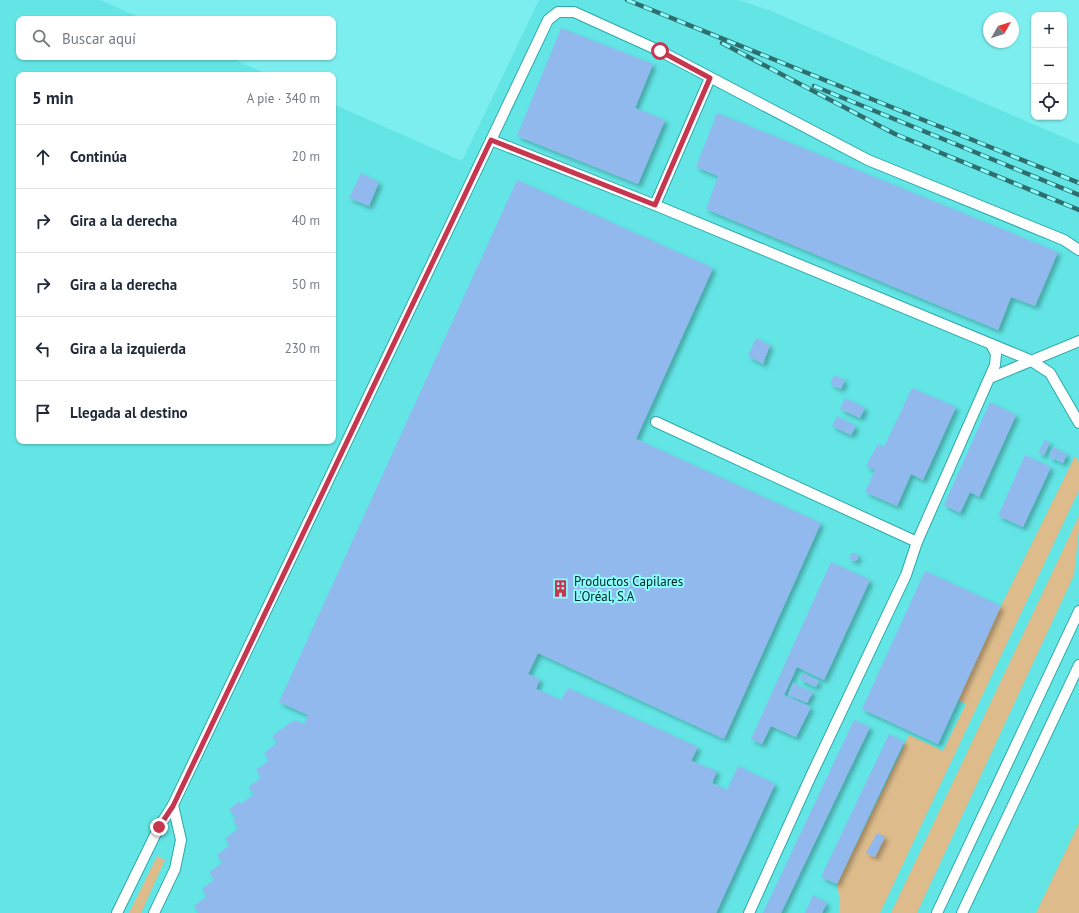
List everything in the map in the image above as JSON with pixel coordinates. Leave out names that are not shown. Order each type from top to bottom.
[{"type":"lane","points":[[117,913],[159,827],[173,806],[548,20],[558,12],[574,12],[660,51],[868,160],[1064,240],[1079,250]]},
{"type":"lane","points":[[655,205],[710,78]]},
{"type":"lane","points":[[491,140],[655,205],[1030,360],[1050,373],[1079,422]]},
{"type":"lane","points":[[990,378],[1030,360],[1079,341]]},
{"type":"lane","points":[[749,913],[810,778],[906,575],[918,542],[996,365],[996,354],[991,344]]},
{"type":"lane","points":[[656,422],[918,542]]},
{"type":"lane","points":[[937,913],[1079,611]]},
{"type":"lane","points":[[962,913],[1079,665]]},
{"type":"lane","points":[[154,913],[175,869],[181,840],[173,806]]},
{"type":"shaded area","points":[[0,0],[100,0],[136,16],[16,16],[16,60],[236,60],[262,72],[16,72],[16,444],[336,444],[336,105],[462,161],[539,0],[738,0],[769,10],[1079,144],[1079,913],[0,913]]},
{"type":"shaded area","points":[[1075,456],[1079,462],[1079,490],[880,913],[839,913],[840,902],[837,884],[909,735],[943,751],[966,704],[958,700],[1001,606]]},
{"type":"shaded area","points":[[1079,516],[1074,575],[917,913],[891,913]]},
{"type":"shaded area","points":[[1079,823],[1079,913],[1036,913]]},
{"type":"shaded area","points":[[157,856],[165,860],[141,913],[129,913]]},
{"type":"building","points":[[561,28],[653,64],[635,108],[665,120],[638,184],[517,136]]},
{"type":"building","points":[[717,113],[1058,252],[1035,306],[1011,297],[998,330],[706,209],[718,176],[696,167]]},
{"type":"building","points":[[361,173],[379,182],[369,206],[349,198]]},
{"type":"building","name":"Productos Capilares L'Oréal, S.A","points":[[517,180],[713,268],[636,439],[821,523],[724,739],[538,653],[528,674],[540,679],[536,689],[561,700],[568,688],[698,747],[691,761],[717,771],[712,783],[727,790],[738,766],[775,784],[716,913],[199,913],[194,906],[207,896],[202,889],[214,880],[209,872],[223,862],[217,855],[230,845],[225,838],[239,828],[233,821],[236,818],[229,809],[240,801],[241,804],[254,794],[248,787],[262,777],[256,770],[269,760],[264,753],[277,743],[272,736],[294,720],[304,724],[308,715],[279,702]]},
{"type":"building","points":[[756,338],[770,345],[763,364],[748,356]]},
{"type":"building","points":[[834,375],[845,380],[841,389],[830,384]]},
{"type":"building","points":[[912,388],[956,407],[923,480],[911,474],[897,506],[865,492],[875,470],[866,466],[878,444],[884,447]]},
{"type":"building","points":[[845,398],[865,408],[860,418],[840,409]]},
{"type":"building","points":[[990,402],[1016,415],[979,497],[970,492],[960,513],[944,505]]},
{"type":"building","points":[[837,416],[856,426],[851,435],[832,426]]},
{"type":"building","points":[[1045,440],[1050,442],[1044,455],[1038,453]]},
{"type":"building","points":[[1053,447],[1060,450],[1055,460],[1049,457]]},
{"type":"building","points":[[1060,451],[1067,454],[1063,463],[1056,460]]},
{"type":"building","points":[[1025,455],[1051,467],[1023,527],[998,516]]},
{"type":"building","points":[[852,553],[856,553],[858,557],[856,561],[852,561],[850,559],[850,555]]},
{"type":"building","points":[[831,562],[870,580],[824,680],[797,667],[784,695],[811,707],[796,737],[771,726],[762,744],[751,739]]},
{"type":"building","points":[[925,571],[1001,606],[938,744],[862,709]]},
{"type":"building","points":[[803,673],[819,681],[816,687],[800,680]]},
{"type":"building","points":[[793,683],[813,692],[807,703],[788,695]]},
{"type":"building","points":[[854,720],[870,727],[781,913],[763,913]]},
{"type":"building","points":[[889,734],[904,742],[837,884],[821,877]]},
{"type":"building","points":[[877,833],[885,837],[875,857],[866,853]]},
{"type":"building","points":[[813,895],[827,903],[822,913],[805,913]]},
{"type":"railway","points":[[627,0],[1079,183]]},
{"type":"railway","points":[[722,43],[895,134],[1079,210]]},
{"type":"railway","points":[[814,86],[1079,195]]},
{"type":"place","name":"Productos Capilares L'Oréal, S.A","points":[[561,588]]},
{"type":"route","points":[[159,827],[173,806],[491,140],[655,205],[710,78],[660,51]]}]
